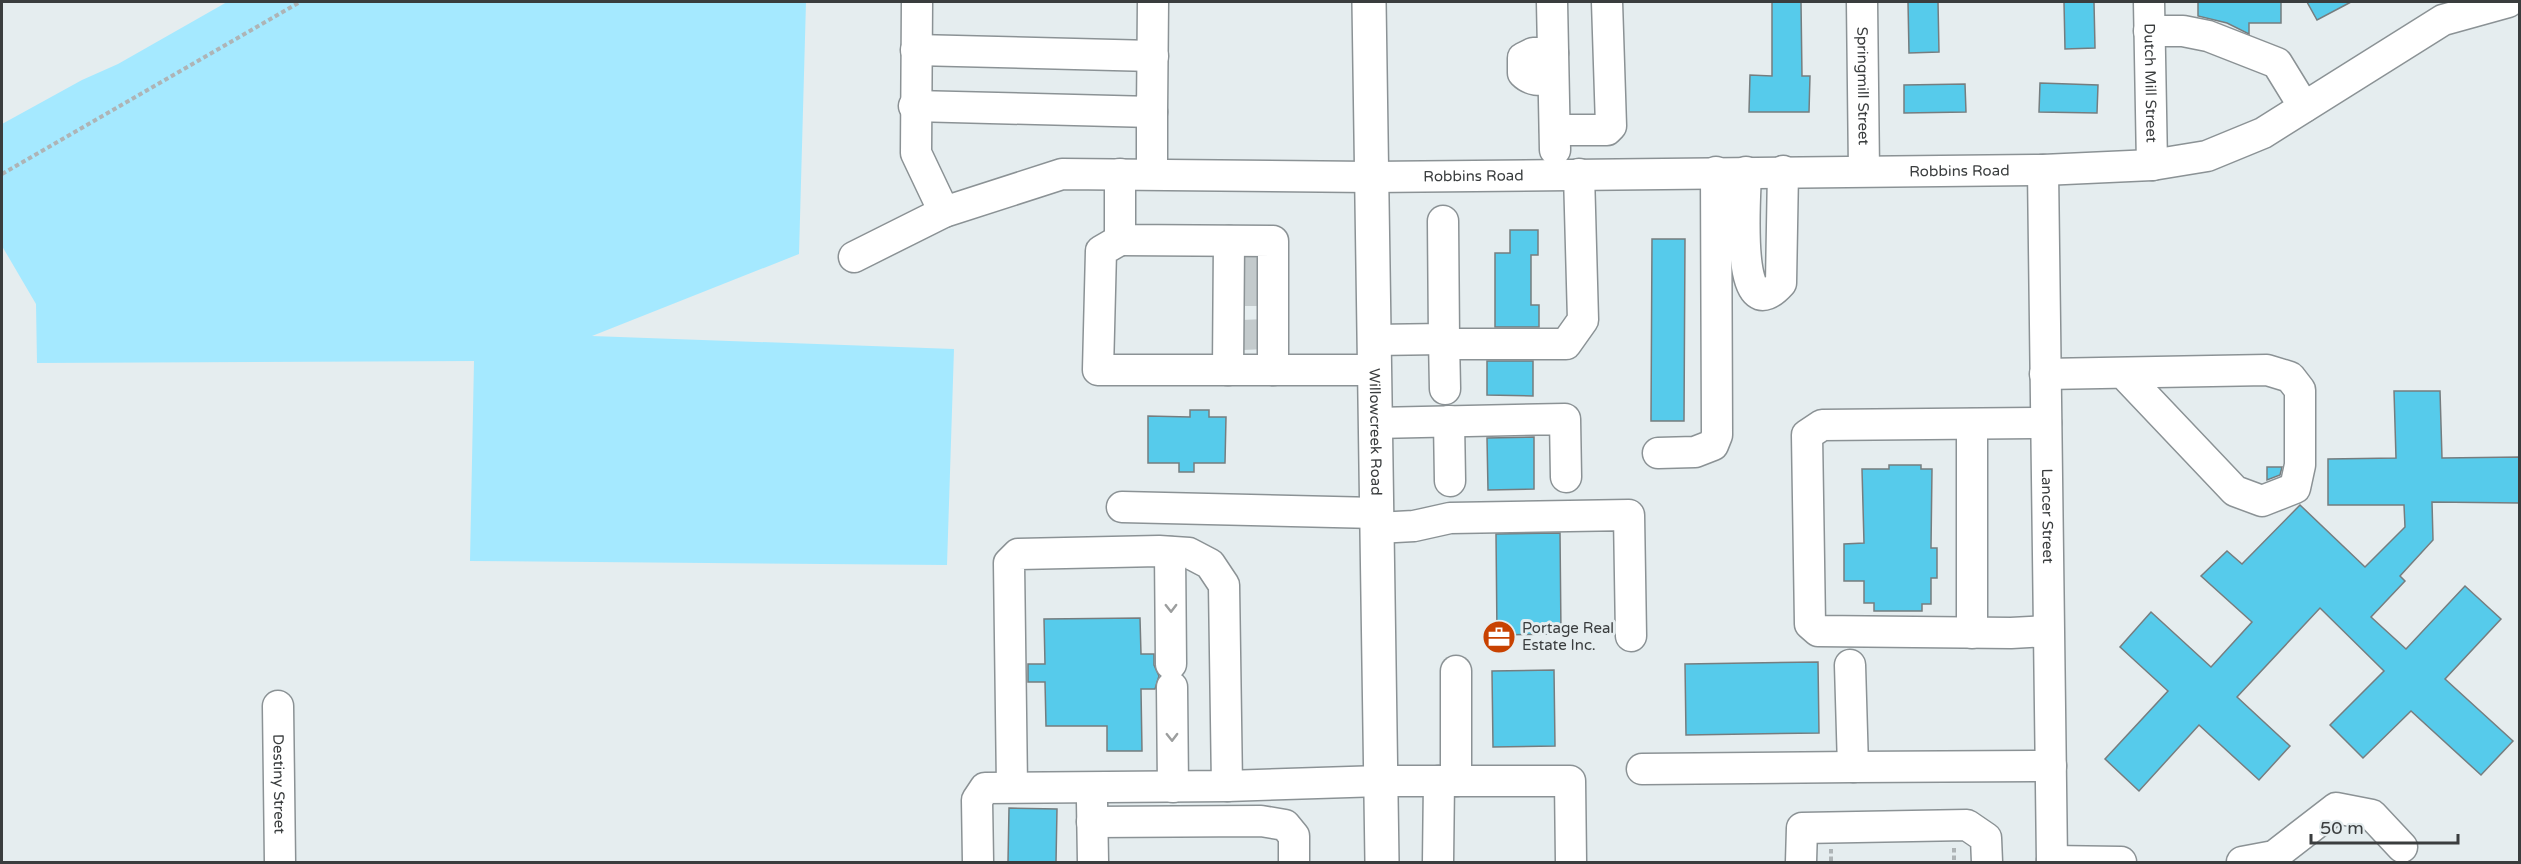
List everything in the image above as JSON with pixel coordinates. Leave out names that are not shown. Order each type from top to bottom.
[{"type":"main road","name":"Willowcreek Road","points":[[1369,2],[1382,862]]},
{"type":"street","points":[[917,2],[914,106],[916,153],[944,212]]},
{"type":"street","points":[[1152,174],[1153,2]]},
{"type":"street","points":[[1120,240],[1101,251],[1098,370],[1273,370],[1374,355],[1444,341],[1566,344],[1583,320],[1567,174],[1555,130],[1552,2]]},
{"type":"street","points":[[1555,130],[1607,130],[1611,126],[1607,2]]},
{"type":"street","name":"Springmill Street","points":[[1862,2],[1864,171]]},
{"type":"street","name":"Dutch Mill Street","points":[[2149,2],[2152,165]]},
{"type":"street","name":"Robbins Road","points":[[854,256],[944,212],[1062,174],[1371,177],[2043,170],[2152,165],[2207,156],[2263,133],[2443,11],[2508,2]]},
{"type":"street","points":[[2149,31],[2183,31],[2208,36],[2277,63],[2304,107]]},
{"type":"street","points":[[916,50],[1153,56]]},
{"type":"street","points":[[914,106],[1152,112]]},
{"type":"street","name":"Lancer Street","points":[[2043,170],[2052,862]]},
{"type":"street","points":[[1746,172],[1746,264],[1750,285],[1756,292],[1765,294],[1774,291],[1781,283],[1783,171]]},
{"type":"street","points":[[1658,453],[1695,452],[1713,445],[1717,435],[1716,172]]},
{"type":"street","points":[[1120,174],[1120,240]]},
{"type":"street","points":[[1443,221],[1445,388]]},
{"type":"street","points":[[1120,240],[1251,299],[1273,370]]},
{"type":"street","points":[[1228,370],[1251,299]]},
{"type":"street","points":[[2045,374],[2267,370],[2290,377],[2300,390],[2300,465],[2295,488],[2262,501],[2235,490],[2123,373]]},
{"type":"street","points":[[1375,423],[1565,419],[1566,477]]},
{"type":"street","points":[[1449,421],[1450,481]]},
{"type":"street","points":[[2046,423],[1822,425],[1808,435],[1810,624],[1818,631],[1972,633],[2048,631]]},
{"type":"street","points":[[1972,424],[1972,633]]},
{"type":"street","points":[[1122,507],[1376,520],[1414,526],[1450,518],[1629,515],[1631,636]]},
{"type":"street","points":[[1170,552],[1173,787]]},
{"type":"street","points":[[1012,787],[1009,562],[1018,554],[1170,552],[1189,554],[1210,564],[1224,585],[1223,786],[1220,821]]},
{"type":"street","points":[[1850,665],[1853,767]]},
{"type":"street","points":[[1438,862],[1448,781],[1456,671]]},
{"type":"street","name":"Destiny Street","points":[[278,706],[280,862]]},
{"type":"street","points":[[1642,769],[2050,766]]},
{"type":"street","points":[[978,862],[977,801],[985,788],[1173,787],[1381,781],[1570,781],[1571,862]]},
{"type":"street","points":[[1092,788],[1093,862]]},
{"type":"street","points":[[2242,862],[2274,856],[2336,808],[2372,815],[2402,847]]},
{"type":"street","points":[[1092,822],[1261,821],[1285,825],[1294,836],[1294,862]]},
{"type":"street","points":[[1801,862],[1802,828],[1967,825],[1986,838],[1987,862]]},
{"type":"street","points":[[2052,862],[2121,862]]},
{"type":"path","points":[[2,174],[300,2]]},
{"type":"path","points":[[1831,848],[1831,862]]},
{"type":"path","points":[[1954,848],[1954,862]]},
{"type":"shaded area","points":[[227,2],[806,2],[799,254],[592,336],[954,349],[947,565],[470,561],[474,361],[37,363],[36,304],[2,246],[2,124],[82,80],[118,64]]},
{"type":"building","points":[[1772,2],[1801,2],[1802,76],[1810,76],[1809,112],[1749,112],[1750,75],[1772,76]]},
{"type":"building","points":[[1908,2],[1938,2],[1939,52],[1909,53]]},
{"type":"building","points":[[2064,2],[2094,2],[2095,48],[2065,49]]},
{"type":"building","points":[[2198,2],[2281,2],[2281,23],[2249,23],[2249,34],[2227,23],[2198,16]]},
{"type":"building","points":[[2307,2],[2351,2],[2317,20]]},
{"type":"building","points":[[2040,83],[2098,85],[2097,113],[2039,112]]},
{"type":"building","points":[[1965,84],[1966,112],[1904,113],[1904,85]]},
{"type":"building","points":[[1510,230],[1538,230],[1538,255],[1531,255],[1531,305],[1539,305],[1539,327],[1495,327],[1495,253],[1510,253]]},
{"type":"building","points":[[1652,239],[1685,239],[1684,421],[1651,421]]},
{"type":"building","points":[[1487,361],[1533,361],[1533,396],[1487,395]]},
{"type":"building","points":[[2394,391],[2440,391],[2442,458],[2520,457],[2520,503],[2432,502],[2433,540],[2400,576],[2405,581],[2371,617],[2406,649],[2465,586],[2501,619],[2445,679],[2513,741],[2481,775],[2411,711],[2363,758],[2330,725],[2384,671],[2320,608],[2237,697],[2290,746],[2259,780],[2199,725],[2139,791],[2105,759],[2168,691],[2120,647],[2151,612],[2211,667],[2252,622],[2201,576],[2227,551],[2242,564],[2300,505],[2365,567],[2405,527],[2404,505],[2328,505],[2328,459],[2396,458]]},
{"type":"building","points":[[1190,410],[1209,410],[1209,417],[1226,417],[1225,463],[1194,463],[1194,472],[1179,472],[1179,463],[1148,463],[1148,416],[1190,417]]},
{"type":"building","points":[[1534,437],[1534,489],[1488,490],[1487,438]]},
{"type":"building","points":[[1889,465],[1921,465],[1921,469],[1932,469],[1931,548],[1937,548],[1937,578],[1931,578],[1931,604],[1922,604],[1922,611],[1874,611],[1874,603],[1864,603],[1864,581],[1844,581],[1844,544],[1864,543],[1862,469],[1889,469]]},
{"type":"building","points":[[2267,467],[2282,467],[2280,475],[2267,480]]},
{"type":"building","points":[[1560,533],[1561,634],[1497,635],[1496,534]]},
{"type":"building","points":[[1140,618],[1141,654],[1154,654],[1154,665],[1159,676],[1155,689],[1141,689],[1142,751],[1107,751],[1107,726],[1046,726],[1045,682],[1028,682],[1028,664],[1045,664],[1044,619]]},
{"type":"building","points":[[1818,662],[1819,733],[1686,735],[1685,664]]},
{"type":"building","points":[[1554,670],[1555,746],[1493,747],[1492,671]]},
{"type":"building","points":[[1009,808],[1057,809],[1056,862],[1008,862]]},
{"type":"tunnel","points":[[1243,269],[1264,269]]},
{"type":"tunnel","points":[[1243,291],[1264,291]]},
{"type":"tunnel","points":[[1242,335],[1265,334]]},
{"type":"place","name":"Portage Real Estate Inc.","points":[[1499,637]]}]
